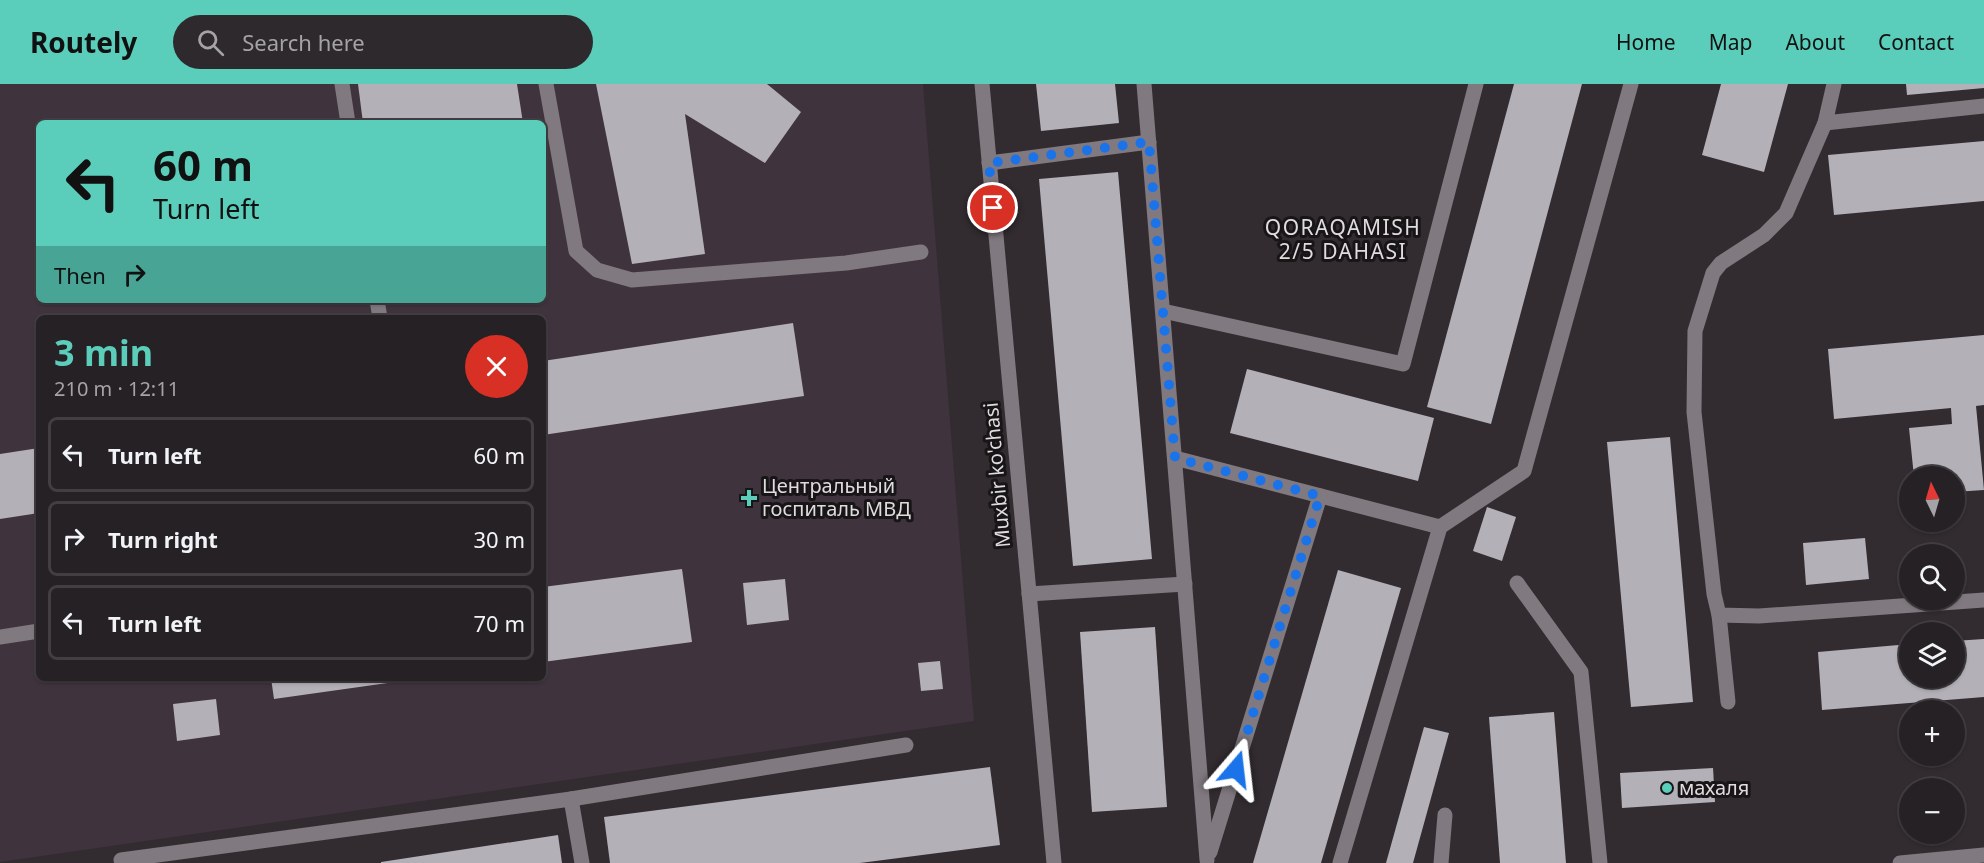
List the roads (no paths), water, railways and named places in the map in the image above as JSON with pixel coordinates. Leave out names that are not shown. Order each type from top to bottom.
[{"type":"lane","points":[[342,84],[348,120]]},
{"type":"lane","points":[[546,84],[576,251],[597,270],[632,280],[846,263],[921,252]]},
{"type":"lane","name":"Muxbir ko'chasi","points":[[982,84],[1054,863]]},
{"type":"lane","points":[[1144,84],[1207,861]]},
{"type":"lane","points":[[1163,311],[1403,364],[1476,84]]},
{"type":"lane","points":[[1340,863],[1440,527],[1524,471],[1631,84]]},
{"type":"lane","points":[[1728,702],[1694,412],[1695,331],[1713,273],[1721,263],[1764,235],[1786,213],[1825,123],[1834,84]]},
{"type":"lane","points":[[1825,123],[1984,106]]},
{"type":"lane","points":[[989,163],[1149,142]]},
{"type":"lane","points":[[1175,458],[1440,527]]},
{"type":"lane","points":[[1207,861],[1320,496]]},
{"type":"lane","points":[[1517,583],[1581,672],[1600,863]]},
{"type":"lane","points":[[1029,594],[1185,584]]},
{"type":"lane","points":[[1719,615],[1759,616],[1984,600]]},
{"type":"lane","points":[[0,637],[36,631]]},
{"type":"lane","points":[[122,860],[572,799],[906,745]]},
{"type":"lane","points":[[572,799],[582,863]]},
{"type":"lane","points":[[1441,863],[1445,816]]},
{"type":"lane","points":[[1900,863],[1984,855]]},
{"type":"place","name":"Центральный госпиталь МВД","points":[[749,498]]},
{"type":"place","name":"махаля","points":[[1667,788]]},
{"type":"district","name":"QORAQAMISH 2/5 DAHASI","points":[[1343,240]]}]
